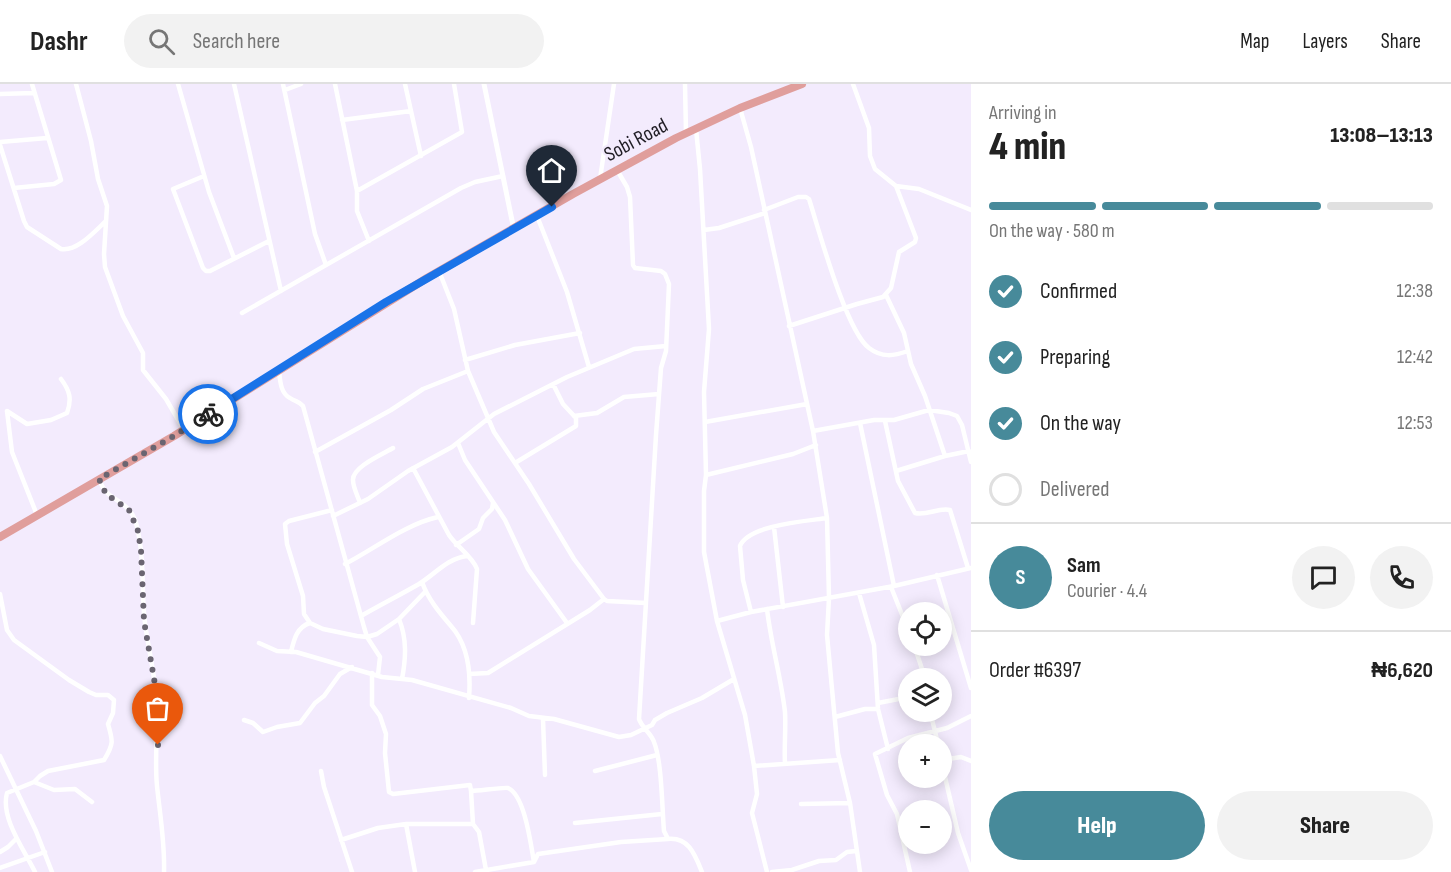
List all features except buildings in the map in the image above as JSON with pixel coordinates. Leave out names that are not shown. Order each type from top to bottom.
[{"type":"highway","name":"Sobi Road","points":[[0,537],[184,430],[439,271],[600,179],[686,133],[797,85]]},
{"type":"street","points":[[14,188],[54,184],[61,180],[32,84]]},
{"type":"street","points":[[76,84],[98,179],[106,200],[105,267],[123,316],[142,353],[143,370],[166,399],[184,430]]},
{"type":"street","points":[[178,84],[204,176],[234,258]]},
{"type":"street","points":[[234,84],[281,291]]},
{"type":"street","points":[[284,84],[315,234],[326,265]]},
{"type":"street","points":[[285,90],[302,84]]},
{"type":"street","points":[[335,84],[357,191],[357,211],[369,241]]},
{"type":"street","points":[[405,84],[421,156]]},
{"type":"street","points":[[357,191],[462,132],[454,84]]},
{"type":"street","points":[[484,84],[514,230]]},
{"type":"street","points":[[600,179],[614,84]]},
{"type":"street","points":[[685,84],[686,133]]},
{"type":"street","points":[[853,84],[869,128],[872,164],[882,177],[896,186],[919,189],[971,210]]},
{"type":"street","points":[[0,94],[34,93]]},
{"type":"street","points":[[740,108],[751,147],[816,445],[827,518],[829,598],[827,635],[835,717],[840,760],[850,803],[860,872]]},
{"type":"street","points":[[342,120],[411,111]]},
{"type":"street","points":[[696,129],[709,329],[704,392],[706,475],[704,552],[717,621],[745,715],[757,800],[752,813],[767,872]]},
{"type":"street","points":[[47,138],[0,144],[27,227],[66,250],[84,240],[106,221]]},
{"type":"street","points":[[617,170],[630,197],[633,265],[635,268],[661,271],[669,284],[666,346],[659,394],[638,708],[639,719],[643,728],[650,735],[657,755],[664,831],[668,838]]},
{"type":"street","points":[[204,176],[173,188],[206,271],[269,241]]},
{"type":"street","points":[[242,313],[468,185],[503,176]]},
{"type":"street","points":[[789,326],[886,295],[891,288],[898,252],[915,242],[916,238],[896,186]]},
{"type":"street","points":[[704,230],[719,228],[798,197],[806,197],[809,199],[845,308],[861,340],[870,349],[890,357],[908,351]]},
{"type":"street","points":[[537,216],[567,292],[589,366]]},
{"type":"street","points":[[439,271],[454,309],[468,371],[494,432],[574,560],[604,599],[646,603]]},
{"type":"street","points":[[886,295],[904,333],[908,351],[945,456]]},
{"type":"street","points":[[465,360],[515,345],[580,333]]},
{"type":"street","points":[[333,516],[360,503],[413,468],[458,443],[494,414],[589,366],[634,349],[666,346]]},
{"type":"street","points":[[279,369],[284,394],[303,406],[367,637],[380,657],[378,675]]},
{"type":"street","points":[[315,452],[391,410],[423,389],[468,371]]},
{"type":"street","points":[[0,412],[7,411],[27,424],[61,417],[67,413],[70,397],[61,379]]},
{"type":"street","points":[[515,463],[576,426],[574,416],[563,404],[553,384]]},
{"type":"street","points":[[574,416],[597,413],[624,397],[659,394]]},
{"type":"street","points":[[705,422],[807,404]]},
{"type":"street","points":[[813,431],[874,420],[885,421],[929,410],[957,416],[962,425],[971,462]]},
{"type":"street","points":[[7,411],[12,452],[37,515]]},
{"type":"street","points":[[717,621],[750,612],[859,593],[969,568],[950,510],[915,513],[898,481],[885,421]]},
{"type":"street","points":[[860,423],[892,586],[898,602]]},
{"type":"street","points":[[458,443],[465,460],[505,520],[528,569],[567,623]]},
{"type":"street","points":[[706,475],[793,454],[816,445]]},
{"type":"street","points":[[360,503],[352,479],[353,474],[365,463],[393,448]]},
{"type":"street","points":[[896,471],[969,451]]},
{"type":"street","points":[[413,468],[438,517],[458,547],[475,563],[477,569],[473,623]]},
{"type":"street","points":[[99,479],[106,494],[129,510],[138,531],[144,621],[157,696],[157,780],[161,813],[160,829],[165,851],[164,872]]},
{"type":"street","points":[[458,547],[478,529],[483,518],[492,509],[493,503]]},
{"type":"street","points":[[429,519],[433,508]]},
{"type":"street","points":[[332,510],[289,520],[285,526],[287,544],[303,596],[304,614],[310,623],[333,632],[367,637],[384,630],[399,619],[425,592]]},
{"type":"street","points":[[345,564],[429,519],[438,517]]},
{"type":"street","points":[[750,612],[743,580],[740,546],[746,537],[794,522],[827,518]]},
{"type":"street","points":[[774,527],[783,607]]},
{"type":"street","points":[[458,547],[459,557]]},
{"type":"street","points":[[361,616],[422,582],[459,557],[467,556]]},
{"type":"street","points":[[937,575],[971,688]]},
{"type":"street","points":[[422,582],[425,592],[457,635],[470,674],[469,698]]},
{"type":"street","points":[[859,593],[874,645],[878,706],[888,748]]},
{"type":"street","points":[[0,594],[7,630],[14,640],[93,695],[108,694],[114,700],[113,713],[108,724],[113,738],[112,745],[104,760],[48,771],[34,782],[14,788],[7,793],[4,802],[16,839],[35,872]]},
{"type":"street","points":[[470,674],[488,673],[604,599]]},
{"type":"street","points":[[767,609],[770,633],[780,673],[785,715],[783,744],[785,764]]},
{"type":"street","points":[[399,619],[404,631],[406,660],[402,679]]},
{"type":"street","points":[[291,652],[296,634],[310,623]]},
{"type":"street","points":[[259,643],[277,651],[291,652],[402,679],[543,719],[554,719],[619,737],[631,735],[652,725]]},
{"type":"street","points":[[244,720],[253,723],[263,732],[300,723],[340,674],[352,667]]},
{"type":"street","points":[[372,673],[372,705],[380,716],[386,734],[385,753],[389,792],[393,794],[470,785],[473,824],[479,832],[486,870]]},
{"type":"street","points":[[650,735],[655,720],[702,698],[734,679]]},
{"type":"street","points":[[835,717],[898,700]]},
{"type":"street","points":[[910,872],[897,814],[887,795],[875,754],[908,738],[957,724],[971,716]]},
{"type":"street","points":[[543,719],[545,775]]},
{"type":"street","points":[[932,722],[934,732]]},
{"type":"street","points":[[595,771],[657,755]]},
{"type":"street","points":[[0,756],[52,872]]},
{"type":"street","points":[[952,759],[961,757],[971,761]]},
{"type":"street","points":[[754,766],[840,760]]},
{"type":"street","points":[[321,771],[324,787],[352,872]]},
{"type":"street","points":[[34,782],[54,790],[75,789],[92,802]]},
{"type":"street","points":[[471,791],[503,787],[515,793],[528,826],[534,862]]},
{"type":"street","points":[[947,788],[971,870]]},
{"type":"street","points":[[801,804],[850,803]]},
{"type":"street","points":[[575,823],[662,814]]},
{"type":"street","points":[[341,840],[378,828],[406,824],[473,824]]},
{"type":"street","points":[[406,824],[415,872]]},
{"type":"street","points":[[656,840],[664,831]]},
{"type":"street","points":[[534,862],[538,854],[621,842],[675,838],[689,845],[702,872]]},
{"type":"street","points":[[0,852],[16,839]]},
{"type":"street","points":[[772,872],[792,870],[819,861],[836,860],[844,854],[856,851]]},
{"type":"street","points":[[0,868],[45,852]]},
{"type":"street","points":[[475,872],[534,862]]},
{"type":"way so far","points":[[158,745],[157,696],[144,621],[138,531],[129,510],[106,494],[99,479],[208,414]]},
{"type":"route","points":[[208,414],[386,302],[552,207]]}]
